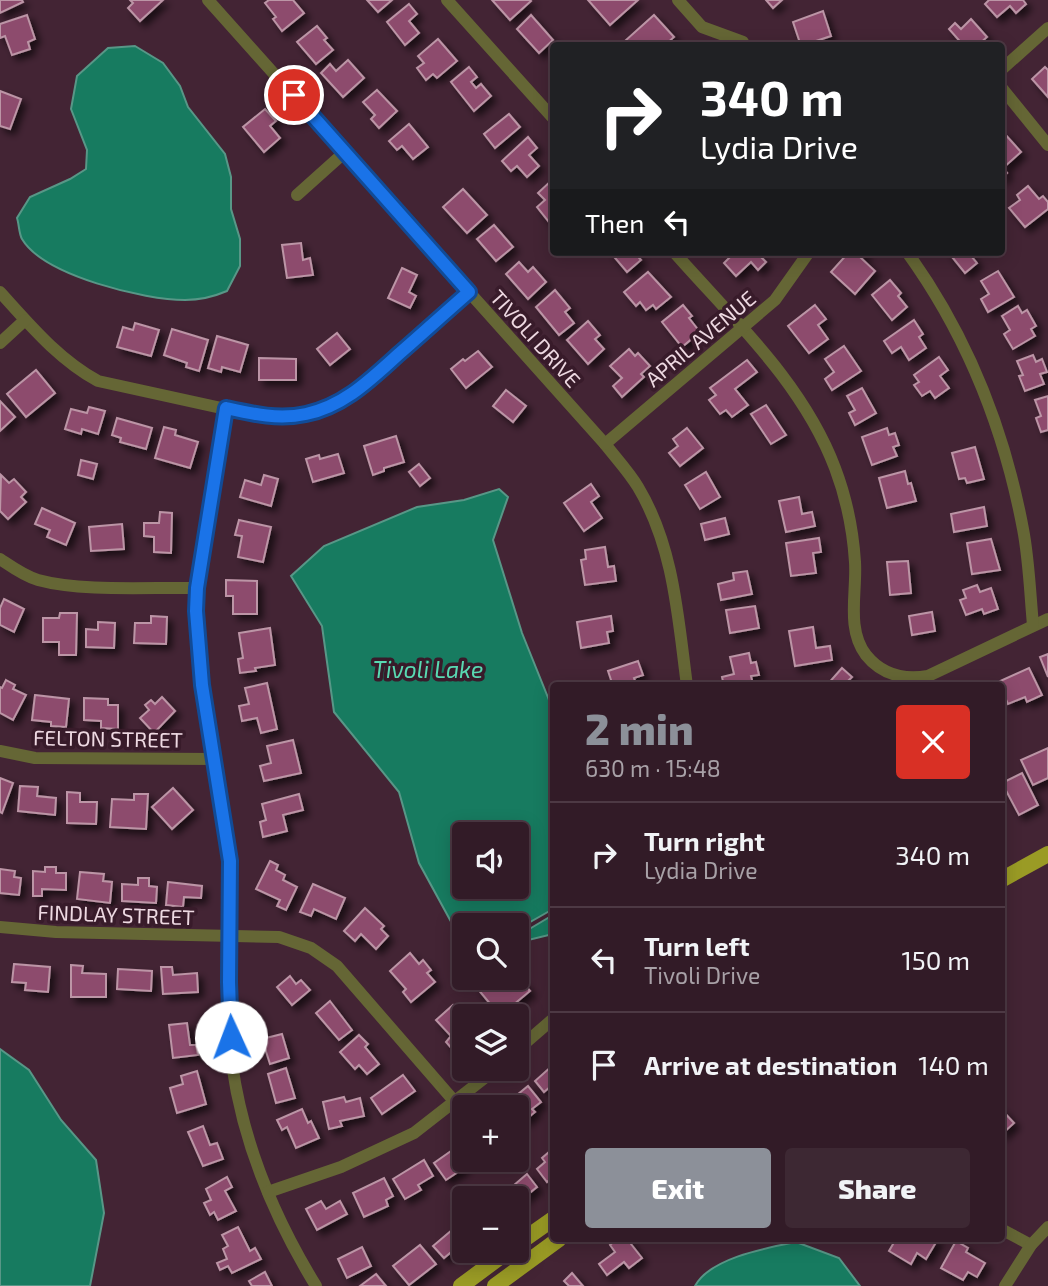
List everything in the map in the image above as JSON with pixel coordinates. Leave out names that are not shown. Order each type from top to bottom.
[{"type":"main road","points":[[1005,878],[1048,854]]},
{"type":"main road","points":[[529,1236],[550,1221]]},
{"type":"main road","points":[[495,1286],[555,1242]]},
{"type":"main road","points":[[461,1286],[492,1263]]},
{"type":"street","name":"TIVOLI DRIVE","points":[[208,0],[605,444],[638,486],[660,532],[674,581],[687,682]]},
{"type":"street","points":[[447,0],[550,115]]},
{"type":"street","points":[[678,0],[702,27],[743,42]]},
{"type":"street","points":[[1005,66],[1048,28]]},
{"type":"street","points":[[1005,92],[1048,145]]},
{"type":"street","points":[[297,195],[345,152]]},
{"type":"street","points":[[678,256],[779,370],[809,414],[835,468],[847,508],[855,561],[855,622],[858,639],[866,655],[880,668],[893,675],[912,678],[928,676],[1048,619]]},
{"type":"street","name":"APRIL AVENUE","points":[[605,444],[775,300],[806,256]]},
{"type":"street","points":[[910,256],[961,338],[986,392],[1005,448],[1023,531],[1033,625]]},
{"type":"street","points":[[0,292],[60,356],[98,381],[258,416],[278,417],[306,414],[355,393],[469,292]]},
{"type":"street","points":[[0,343],[25,320]]},
{"type":"street","points":[[226,408],[197,588],[196,611],[202,685],[230,861],[229,982],[232,1063],[247,1133],[268,1192],[282,1225],[316,1286]]},
{"type":"street","points":[[0,559],[37,579],[71,585],[197,588]]},
{"type":"street","name":"FELTON STREET","points":[[0,751],[35,758],[215,759]]},
{"type":"street","name":"FINDLAY STREET","points":[[0,927],[56,932],[279,937],[311,948],[337,966],[452,1099]]},
{"type":"street","points":[[529,1040],[550,1022]]},
{"type":"street","points":[[464,1095],[481,1081]]},
{"type":"street","points":[[268,1192],[341,1167],[414,1133],[452,1104]]},
{"type":"street","points":[[1005,1286],[1031,1245],[1048,1227]]},
{"type":"street","points":[[1005,1230],[1031,1245]]},
{"type":"street","points":[[482,1270],[495,1286]]},
{"type":"water","points":[[135,46],[163,63],[180,86],[188,107],[225,154],[231,177],[231,209],[240,239],[240,266],[227,291],[217,295],[185,300],[167,299],[97,283],[51,264],[34,252],[21,237],[17,218],[30,197],[86,169],[87,150],[71,109],[77,76],[108,48]]},
{"type":"water","name":"Tivoli Lake","points":[[499,489],[508,497],[493,540],[522,633],[550,703],[550,911],[529,923],[529,913],[452,913],[452,924],[419,863],[399,792],[334,712],[322,626],[291,576],[324,546],[417,507],[464,500]]},
{"type":"water","points":[[550,917],[550,935],[529,940],[529,929]]},
{"type":"water","points":[[0,1049],[29,1070],[61,1120],[96,1160],[104,1213],[90,1286],[0,1286]]},
{"type":"water","points":[[796,1242],[839,1258],[860,1286],[695,1286],[702,1276],[726,1261]]},
{"type":"building","points":[[0,0],[22,0],[23,2],[0,13]]},
{"type":"building","points":[[130,0],[163,0],[140,21],[128,8],[133,3]]},
{"type":"building","points":[[269,0],[293,0],[304,13],[282,31],[273,19],[276,17],[265,3]]},
{"type":"building","points":[[367,0],[392,0],[378,12]]},
{"type":"building","points":[[492,0],[530,0],[531,1],[510,20]]},
{"type":"building","points":[[588,0],[638,0],[610,25]]},
{"type":"building","points":[[766,0],[782,0],[773,8]]},
{"type":"building","points":[[989,0],[1023,0],[1026,4],[1016,13],[1010,6],[997,17],[985,4]]},
{"type":"building","points":[[409,4],[417,14],[409,21],[419,33],[405,45],[387,22]]},
{"type":"building","points":[[823,11],[831,36],[813,42],[800,42],[793,22]]},
{"type":"building","points":[[27,15],[35,39],[28,42],[30,49],[12,55],[5,36],[0,38],[0,24]]},
{"type":"building","points":[[531,15],[553,40],[539,53],[517,29]]},
{"type":"building","points":[[654,15],[674,37],[668,42],[626,40]]},
{"type":"building","points":[[971,19],[987,37],[981,42],[960,42],[949,29],[955,23],[961,29]]},
{"type":"building","points":[[317,26],[333,50],[316,64],[297,42]]},
{"type":"building","points":[[438,39],[457,61],[437,78],[433,74],[426,80],[417,68],[424,63],[418,56]]},
{"type":"building","points":[[348,60],[364,78],[343,97],[321,73],[330,64],[336,71]]},
{"type":"building","points":[[469,67],[477,77],[471,82],[476,88],[481,84],[491,96],[474,111],[451,82]]},
{"type":"building","points":[[1045,67],[1048,70],[1048,97],[1032,79]]},
{"type":"building","points":[[377,90],[397,111],[379,128],[371,119],[375,115],[363,102]]},
{"type":"building","points":[[0,91],[21,99],[10,129],[0,126]]},
{"type":"building","points":[[265,109],[276,121],[270,126],[280,138],[264,152],[243,127]]},
{"type":"building","points":[[509,114],[520,127],[495,148],[484,134]]},
{"type":"building","points":[[409,124],[428,147],[413,159],[402,146],[397,150],[389,141]]},
{"type":"building","points":[[1005,134],[1021,152],[1005,166]]},
{"type":"building","points":[[528,137],[537,148],[529,155],[539,166],[527,177],[517,166],[511,171],[502,161]]},
{"type":"building","points":[[550,182],[549,222],[537,207],[545,200],[538,193]]},
{"type":"building","points":[[1028,186],[1039,199],[1043,196],[1048,202],[1048,209],[1025,227],[1009,208],[1020,200],[1017,195]]},
{"type":"building","points":[[463,189],[487,215],[467,233],[443,207]]},
{"type":"building","points":[[494,225],[513,247],[496,261],[477,239]]},
{"type":"building","points":[[301,243],[303,260],[310,258],[313,275],[287,278],[282,245]]},
{"type":"building","points":[[613,256],[638,256],[641,260],[627,272]]},
{"type":"building","points":[[731,256],[760,256],[766,262],[758,270],[751,262],[736,276],[724,263]]},
{"type":"building","points":[[845,256],[863,256],[861,258],[875,271],[855,294],[831,272]]},
{"type":"building","points":[[951,256],[971,256],[977,263],[965,273]]},
{"type":"building","points":[[519,262],[528,272],[533,267],[546,282],[528,299],[506,274]]},
{"type":"building","points":[[402,268],[417,275],[409,292],[416,296],[410,308],[388,298]]},
{"type":"building","points":[[998,271],[1014,297],[988,312],[981,299],[989,294],[981,281]]},
{"type":"building","points":[[648,272],[671,297],[656,309],[653,305],[646,310],[640,302],[636,306],[624,292]]},
{"type":"building","points":[[890,280],[901,293],[898,296],[907,307],[892,320],[872,295]]},
{"type":"building","points":[[555,290],[570,308],[565,312],[574,323],[559,335],[536,307]]},
{"type":"building","points":[[683,305],[700,332],[682,347],[662,322]]},
{"type":"building","points":[[815,305],[826,319],[818,325],[828,339],[809,353],[788,326]]},
{"type":"building","points":[[1018,306],[1022,313],[1027,310],[1036,326],[1031,329],[1035,336],[1013,349],[1004,334],[1010,330],[1002,316]]},
{"type":"building","points":[[914,320],[923,334],[919,337],[926,348],[909,360],[901,347],[892,353],[884,341]]},
{"type":"building","points":[[588,321],[600,335],[595,339],[604,349],[588,364],[567,340]]},
{"type":"building","points":[[135,323],[159,330],[151,356],[117,347],[123,327],[133,330]]},
{"type":"building","points":[[172,329],[208,340],[199,371],[186,367],[187,363],[164,355]]},
{"type":"building","points":[[337,333],[350,349],[330,365],[317,349]]},
{"type":"building","points":[[217,336],[248,345],[240,372],[222,367],[221,372],[208,368]]},
{"type":"building","points":[[844,346],[861,371],[832,390],[825,379],[834,372],[825,359]]},
{"type":"building","points":[[629,349],[635,356],[638,353],[650,366],[641,374],[644,377],[622,397],[613,386],[622,378],[610,366]]},
{"type":"building","points":[[478,351],[492,367],[466,388],[451,369]]},
{"type":"building","points":[[1033,355],[1036,362],[1042,359],[1047,372],[1040,374],[1044,384],[1025,391],[1019,376],[1023,375],[1017,361]]},
{"type":"building","points":[[939,357],[948,370],[940,376],[949,388],[935,398],[930,391],[922,396],[914,385],[919,382],[914,375]]},
{"type":"building","points":[[259,358],[296,359],[296,380],[259,380]]},
{"type":"building","points":[[747,360],[757,372],[735,389],[748,405],[732,417],[726,410],[720,414],[709,400],[716,395],[710,388]]},
{"type":"building","points":[[36,370],[55,393],[26,417],[7,394]]},
{"type":"building","points":[[862,388],[876,413],[855,425],[849,413],[855,410],[847,396]]},
{"type":"building","points":[[506,390],[526,406],[513,422],[493,406]]},
{"type":"building","points":[[1048,396],[1048,430],[1041,432],[1036,418],[1041,416],[1035,400]]},
{"type":"building","points":[[0,401],[15,417],[0,431]]},
{"type":"building","points":[[766,405],[786,435],[771,444],[751,414]]},
{"type":"building","points":[[89,407],[105,411],[98,434],[82,429],[81,434],[65,429],[71,409],[87,413]]},
{"type":"building","points":[[117,418],[152,428],[146,449],[120,442],[121,438],[112,435]]},
{"type":"building","points":[[164,427],[176,430],[175,435],[198,442],[190,468],[155,458]]},
{"type":"building","points":[[687,428],[703,448],[680,466],[669,453],[678,446],[673,439]]},
{"type":"building","points":[[887,428],[889,435],[895,433],[899,445],[893,447],[897,456],[872,465],[862,437]]},
{"type":"building","points":[[396,436],[404,462],[384,468],[384,471],[373,475],[364,446]]},
{"type":"building","points":[[975,447],[984,479],[967,483],[965,478],[959,479],[952,453]]},
{"type":"building","points":[[338,454],[344,473],[313,482],[306,459],[319,455],[320,459]]},
{"type":"building","points":[[81,460],[97,464],[93,479],[78,475]]},
{"type":"building","points":[[419,464],[430,478],[420,486],[409,472]]},
{"type":"building","points":[[905,471],[916,501],[887,508],[879,478]]},
{"type":"building","points":[[706,472],[720,497],[700,509],[685,485]]},
{"type":"building","points":[[1,475],[9,483],[14,479],[26,492],[21,497],[26,502],[8,519],[0,511]]},
{"type":"building","points":[[264,475],[278,479],[271,506],[240,497],[245,480],[261,485]]},
{"type":"building","points":[[591,484],[599,496],[591,502],[602,518],[584,531],[564,503]]},
{"type":"building","points":[[799,497],[802,514],[812,512],[815,526],[786,532],[779,501]]},
{"type":"building","points":[[984,507],[987,526],[954,532],[951,514]]},
{"type":"building","points":[[42,508],[75,523],[66,545],[47,537],[50,530],[35,524]]},
{"type":"building","points":[[160,512],[172,513],[171,553],[154,552],[154,537],[144,536],[144,523],[159,523]]},
{"type":"building","points":[[725,518],[729,534],[705,540],[701,524]]},
{"type":"building","points":[[239,520],[271,527],[263,562],[238,557],[242,536],[235,535]]},
{"type":"building","points":[[122,524],[124,549],[91,551],[89,527]]},
{"type":"building","points":[[819,538],[821,552],[813,553],[816,573],[791,576],[786,543]]},
{"type":"building","points":[[991,539],[1000,570],[972,574],[967,543]]},
{"type":"building","points":[[605,547],[608,567],[614,566],[616,581],[585,585],[581,560],[586,559],[585,550]]},
{"type":"building","points":[[908,561],[911,593],[890,595],[887,562]]},
{"type":"building","points":[[747,571],[752,594],[721,600],[718,584],[734,580],[733,573]]},
{"type":"building","points":[[226,580],[257,581],[257,614],[233,614],[233,596],[226,596]]},
{"type":"building","points":[[977,585],[980,592],[991,588],[998,609],[984,614],[982,609],[966,615],[960,600],[966,598],[963,590]]},
{"type":"building","points":[[4,599],[24,609],[14,632],[0,625],[0,608]]},
{"type":"building","points":[[755,606],[759,628],[730,633],[726,610]]},
{"type":"building","points":[[932,612],[935,631],[912,635],[909,616]]},
{"type":"building","points":[[60,613],[77,613],[76,655],[59,655],[59,642],[43,642],[43,618],[59,618]]},
{"type":"building","points":[[151,616],[167,617],[166,644],[134,643],[135,623],[151,623]]},
{"type":"building","points":[[611,616],[613,631],[607,632],[609,643],[581,648],[577,622]]},
{"type":"building","points":[[98,622],[115,623],[114,648],[86,647],[86,629],[98,630]]},
{"type":"building","points":[[813,627],[816,648],[830,646],[832,660],[795,666],[789,631]]},
{"type":"building","points":[[270,628],[275,665],[240,673],[238,659],[243,658],[239,633]]},
{"type":"building","points":[[749,653],[751,663],[756,662],[759,675],[751,676],[752,682],[723,682],[722,677],[734,674],[730,657]]},
{"type":"building","points":[[1048,654],[1048,677],[1040,657]]},
{"type":"building","points":[[638,661],[643,675],[634,678],[636,682],[612,682],[608,671]]},
{"type":"building","points":[[842,668],[852,677],[847,682],[830,682]]},
{"type":"building","points":[[1029,668],[1042,695],[1027,702],[1025,697],[1008,704],[1005,682],[998,682]]},
{"type":"building","points":[[6,680],[15,685],[13,689],[26,695],[13,720],[0,713],[0,687],[2,688]]},
{"type":"building","points":[[267,683],[277,729],[261,733],[257,718],[242,721],[239,706],[249,704],[245,688]]},
{"type":"building","points":[[35,695],[69,699],[66,727],[32,720]]},
{"type":"building","points":[[162,697],[175,711],[154,733],[140,718],[149,710],[145,705],[151,700],[155,704]]},
{"type":"building","points":[[84,698],[108,699],[108,705],[118,705],[118,729],[101,728],[101,721],[84,720]]},
{"type":"building","points":[[293,740],[301,773],[264,781],[260,766],[271,763],[267,746]]},
{"type":"building","points":[[1048,748],[1048,778],[1033,785],[1021,760]]},
{"type":"building","points":[[1022,773],[1038,805],[1019,815],[1005,789],[1005,782]]},
{"type":"building","points":[[0,778],[13,783],[2,813],[0,812]]},
{"type":"building","points":[[20,786],[38,787],[37,796],[56,798],[55,815],[18,811]]},
{"type":"building","points":[[173,788],[193,810],[172,829],[152,807]]},
{"type":"building","points":[[67,792],[80,793],[80,802],[97,802],[96,824],[67,823]]},
{"type":"building","points":[[134,794],[148,794],[146,829],[110,827],[112,799],[134,800]]},
{"type":"building","points":[[299,794],[303,810],[283,815],[287,831],[263,837],[260,822],[266,820],[262,804]]},
{"type":"building","points":[[270,861],[278,865],[276,870],[285,875],[283,880],[297,887],[286,910],[277,906],[280,900],[256,889]]},
{"type":"building","points":[[45,867],[56,867],[56,873],[66,873],[66,890],[42,889],[42,896],[33,896],[33,871],[45,872]]},
{"type":"building","points":[[0,869],[15,871],[14,877],[21,878],[19,895],[0,893]]},
{"type":"building","points":[[80,872],[104,874],[103,881],[112,882],[110,903],[77,899]]},
{"type":"building","points":[[138,878],[149,878],[149,886],[157,887],[156,903],[122,901],[122,884],[138,885]]},
{"type":"building","points":[[168,882],[202,886],[201,898],[184,897],[183,907],[166,905]]},
{"type":"building","points":[[313,884],[345,898],[336,919],[314,909],[311,916],[300,912]]},
{"type":"building","points":[[365,908],[384,926],[381,929],[388,936],[376,949],[361,934],[355,941],[344,931]]},
{"type":"building","points":[[410,953],[419,964],[423,960],[431,970],[427,973],[435,982],[411,1002],[403,992],[406,989],[390,971]]},
{"type":"building","points":[[14,964],[50,967],[48,992],[25,990],[26,983],[12,982]]},
{"type":"building","points":[[71,965],[83,966],[82,973],[106,974],[106,997],[71,997]]},
{"type":"building","points":[[161,967],[172,967],[173,975],[197,973],[198,992],[163,994]]},
{"type":"building","points":[[118,969],[152,971],[151,991],[117,989]]},
{"type":"building","points":[[290,976],[296,984],[301,980],[310,990],[292,1005],[277,987]]},
{"type":"building","points":[[479,990],[530,991],[514,1004],[490,1004]]},
{"type":"building","points":[[330,1001],[352,1030],[339,1040],[316,1013]]},
{"type":"building","points":[[452,1006],[452,1049],[446,1042],[451,1036],[436,1020]]},
{"type":"building","points":[[187,1023],[190,1045],[196,1045],[198,1055],[173,1058],[169,1025]]},
{"type":"building","points":[[282,1034],[289,1058],[270,1064],[262,1039]]},
{"type":"building","points":[[359,1035],[368,1044],[365,1047],[379,1064],[367,1074],[359,1065],[355,1069],[340,1052]]},
{"type":"building","points":[[286,1068],[295,1098],[276,1103],[268,1074]]},
{"type":"building","points":[[550,1068],[550,1087],[544,1092],[535,1081]]},
{"type":"building","points":[[197,1071],[206,1104],[177,1113],[170,1088],[183,1084],[181,1076]]},
{"type":"building","points":[[403,1075],[415,1091],[382,1114],[371,1098]]},
{"type":"building","points":[[528,1086],[541,1102],[532,1109],[535,1112],[529,1117],[529,1095],[517,1095]]},
{"type":"building","points":[[344,1097],[346,1102],[360,1098],[364,1116],[340,1121],[342,1126],[329,1129],[323,1102]]},
{"type":"building","points":[[302,1109],[319,1138],[296,1148],[287,1127],[282,1130],[277,1120]]},
{"type":"building","points":[[1005,1113],[1014,1123],[1005,1131]]},
{"type":"building","points":[[203,1126],[210,1145],[217,1143],[223,1159],[203,1166],[188,1132]]},
{"type":"building","points":[[452,1150],[452,1172],[458,1172],[446,1180],[434,1163]]},
{"type":"building","points":[[550,1153],[550,1180],[547,1182],[537,1169],[545,1162],[542,1158]]},
{"type":"building","points":[[424,1160],[433,1176],[418,1185],[421,1190],[405,1199],[393,1179]]},
{"type":"building","points":[[527,1174],[537,1187],[529,1193],[529,1186],[513,1186]]},
{"type":"building","points":[[227,1177],[232,1187],[225,1191],[236,1211],[218,1220],[214,1212],[210,1215],[204,1203],[211,1200],[206,1189]]},
{"type":"building","points":[[384,1178],[393,1196],[386,1200],[388,1206],[364,1217],[353,1193]]},
{"type":"building","points":[[321,1201],[326,1209],[340,1201],[347,1214],[317,1230],[306,1209]]},
{"type":"building","points":[[238,1227],[250,1251],[255,1248],[261,1259],[232,1273],[228,1266],[220,1270],[217,1263],[227,1259],[223,1249],[228,1246],[222,1235]]},
{"type":"building","points":[[452,1230],[452,1251],[444,1258],[433,1246]]},
{"type":"building","points":[[614,1242],[629,1242],[642,1258],[629,1268],[624,1262],[607,1275],[599,1264],[615,1252],[610,1245]]},
{"type":"building","points":[[894,1242],[936,1242],[926,1259],[917,1253],[911,1264],[889,1251]]},
{"type":"building","points":[[955,1242],[968,1248],[966,1252],[985,1263],[977,1277],[968,1272],[963,1280],[941,1268]]},
{"type":"building","points":[[420,1245],[436,1264],[409,1285],[393,1266]]},
{"type":"building","points":[[362,1247],[371,1266],[347,1278],[338,1259]]},
{"type":"building","points":[[265,1272],[272,1286],[252,1286],[249,1281]]},
{"type":"building","points":[[572,1273],[583,1286],[569,1286],[564,1281]]},
{"type":"building","points":[[376,1274],[386,1286],[360,1286]]},
{"type":"route","points":[[231,1037],[230,861],[202,685],[196,611],[197,588],[226,408],[258,416],[278,417],[306,414],[325,408],[355,393],[469,292],[294,95]]}]
